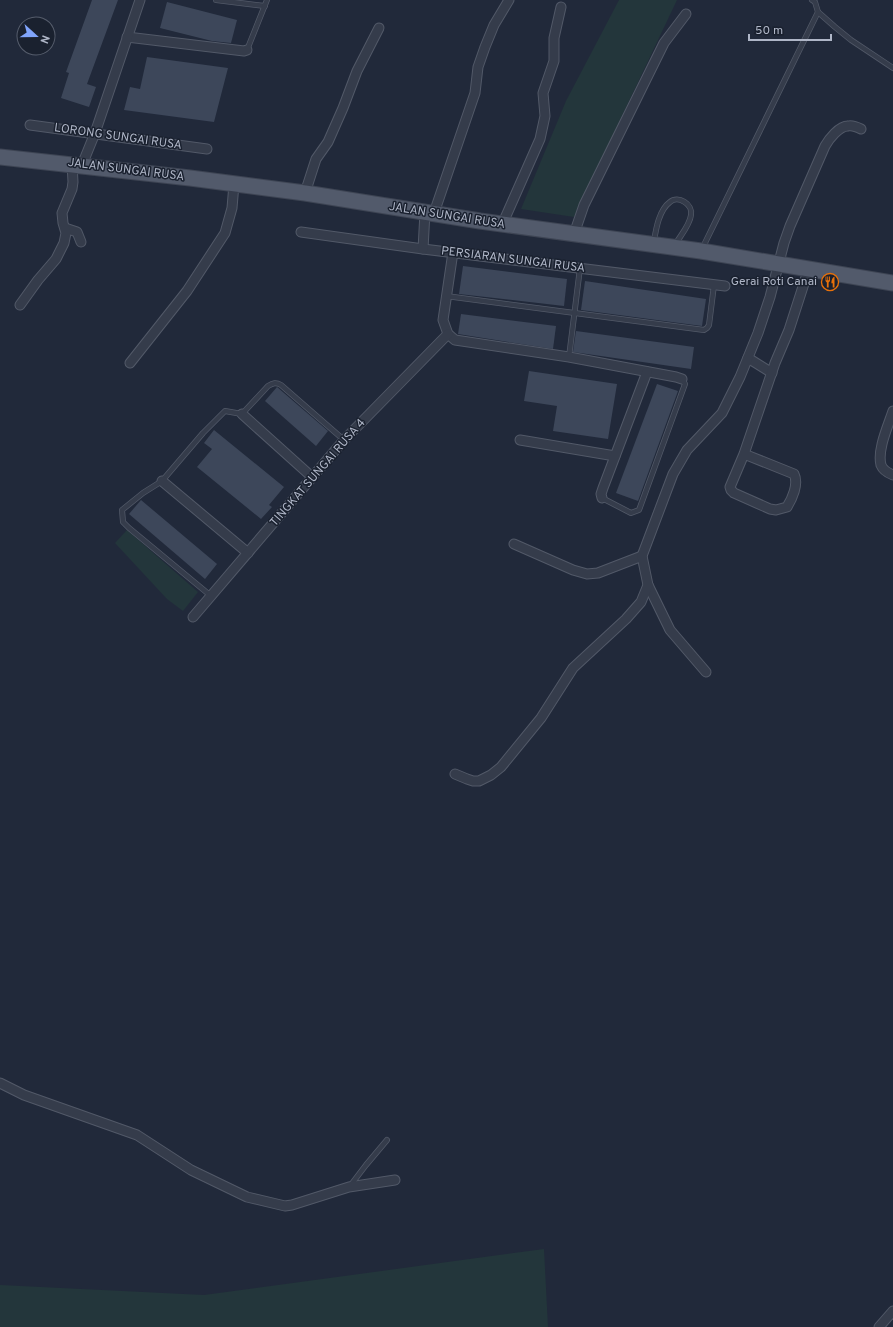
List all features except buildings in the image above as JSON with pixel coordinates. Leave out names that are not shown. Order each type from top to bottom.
[{"type":"main road","name":"JALAN SUNGAI RUSA","points":[[0,156],[304,193],[502,225],[701,251],[893,283]]},
{"type":"street","points":[[20,305],[62,249],[66,238],[65,228],[62,223],[62,213],[72,188],[77,165],[95,133],[140,0]]},
{"type":"street","points":[[423,249],[429,213],[475,93],[478,67],[494,26],[509,0]]},
{"type":"street","points":[[502,225],[540,139],[545,116],[543,93],[554,61],[554,38],[561,7]]},
{"type":"street","points":[[574,234],[584,206],[664,44],[686,14]]},
{"type":"street","points":[[304,193],[316,159],[328,142],[343,108],[356,71],[379,28]]},
{"type":"street","points":[[127,38],[244,51],[247,50]]},
{"type":"street","name":"LORONG SUNGAI RUSA","points":[[30,125],[207,149]]},
{"type":"street","points":[[706,672],[670,630],[648,585],[642,556],[673,474],[681,458],[693,442],[722,413],[748,358],[768,304],[790,226],[828,140],[844,126],[861,128]]},
{"type":"street","points":[[130,363],[187,291],[222,238],[232,208],[234,184]]},
{"type":"street","points":[[65,228],[77,232],[81,242]]},
{"type":"street","name":"PERSIARAN SUNGAI RUSA","points":[[301,232],[423,249],[725,286]]},
{"type":"street","points":[[453,252],[443,320],[448,334],[459,341],[569,357],[682,380]]},
{"type":"street","points":[[744,454],[794,474],[796,480],[795,486],[787,507],[776,510],[770,509],[731,490],[731,484],[744,454],[772,373],[789,330],[809,268]]},
{"type":"street","name":"TINGKAT SUNGAI RUSA 4","points":[[193,617],[344,440],[448,334]]},
{"type":"street","points":[[748,358],[772,373]]},
{"type":"street","points":[[602,498],[601,494],[603,488],[647,372]]},
{"type":"street","points":[[893,411],[880,456],[883,469],[893,475]]},
{"type":"street","points":[[242,414],[312,477]]},
{"type":"street","points":[[520,440],[615,456]]},
{"type":"street","points":[[162,481],[248,553]]},
{"type":"street","points":[[514,544],[573,570],[587,574],[598,573],[642,556]]},
{"type":"street","points":[[455,774],[467,779],[479,781],[491,775],[500,767],[541,718],[573,668],[626,619],[640,602],[648,585]]},
{"type":"street","points":[[0,1083],[30,1098],[137,1135],[191,1170],[247,1197],[285,1206],[349,1187],[395,1180]]},
{"type":"street","points":[[879,1327],[893,1311]]},
{"type":"lane","points":[[216,0],[265,6]]},
{"type":"lane","points":[[247,50],[267,0]]},
{"type":"lane","points":[[814,1],[818,12],[851,40],[893,68]]},
{"type":"lane","points":[[701,251],[818,12]]},
{"type":"lane","points":[[654,245],[656,229],[665,208],[669,202],[677,200],[688,204],[691,208],[692,214],[674,248]]},
{"type":"lane","points":[[569,357],[580,268]]},
{"type":"lane","points":[[446,296],[704,330],[709,325],[714,285]]},
{"type":"lane","points":[[602,498],[631,513],[639,510],[685,384],[682,380]]},
{"type":"lane","points":[[211,596],[129,528],[123,522],[122,510],[143,493],[162,481],[203,433],[225,412],[242,414],[268,386],[273,383],[278,383],[344,440]]},
{"type":"lane","points":[[349,1187],[387,1140]]},
{"type":"green space","points":[[619,0],[677,0],[574,217],[521,209],[566,101]]},
{"type":"green space","points":[[127,530],[198,592],[183,611],[167,599],[115,543]]},
{"type":"green space","points":[[544,1249],[548,1327],[0,1327],[0,1285],[204,1295]]},
{"type":"place","name":"Gerai Roti Canai","points":[[830,282]]}]
